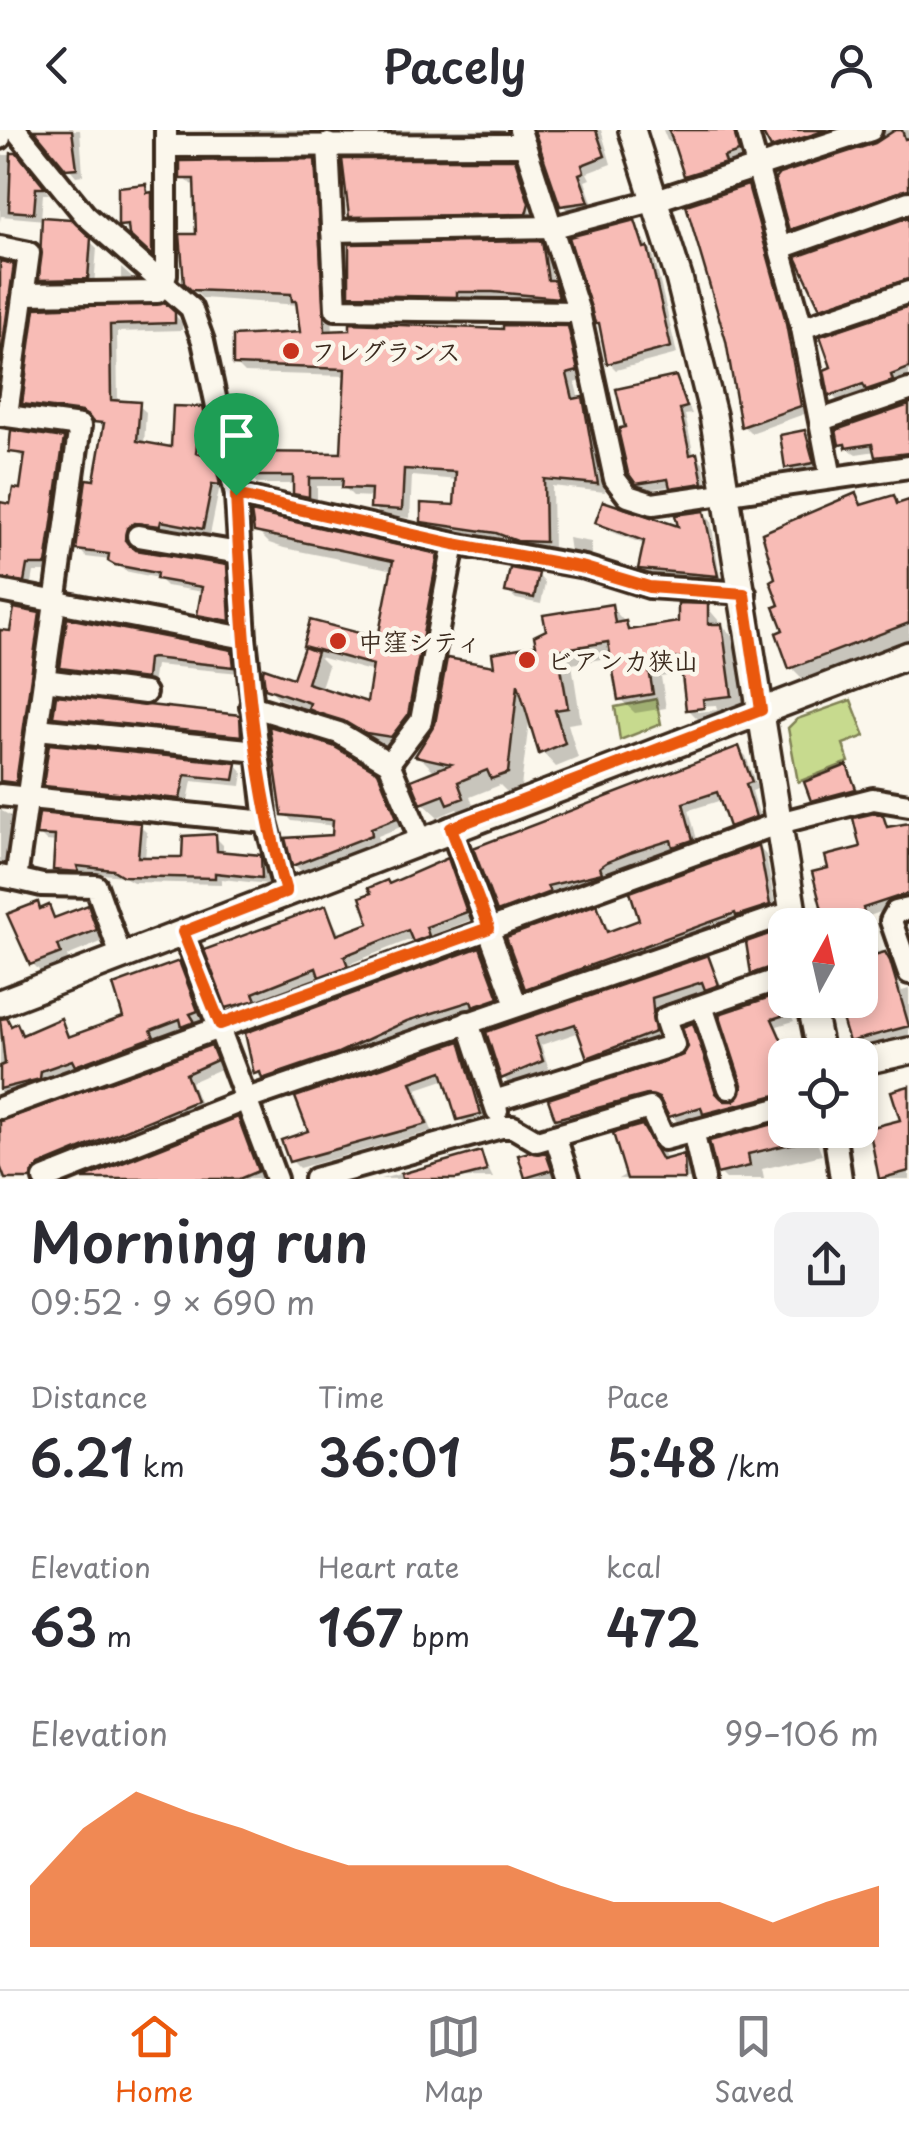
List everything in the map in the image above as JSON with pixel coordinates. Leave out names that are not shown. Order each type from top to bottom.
[{"type":"street","points":[[0,130],[0,138]]},
{"type":"street","points":[[16,130],[85,215],[191,308],[203,341],[236,495],[251,706],[266,822],[286,892]]},
{"type":"street","points":[[632,130],[656,200],[696,345],[727,493],[792,908]]},
{"type":"street","points":[[746,130],[802,328],[831,478]]},
{"type":"street","points":[[332,232],[554,227],[656,200],[871,130]]},
{"type":"street","points":[[24,294],[157,292],[164,282],[166,138],[328,144],[523,138],[579,312],[620,488],[628,496],[653,504],[909,467]]},
{"type":"street","points":[[328,144],[336,309],[579,312]]},
{"type":"street","points":[[780,248],[909,202]]},
{"type":"street","points":[[0,247],[29,253],[2,416],[80,426],[27,799],[8,878],[42,886],[96,886],[121,956]]},
{"type":"street","points":[[802,328],[909,292]]},
{"type":"street","points":[[821,420],[909,390]]},
{"type":"street","points":[[236,495],[454,544],[585,568],[649,587],[744,594]]},
{"type":"street","points":[[138,536],[239,553]]},
{"type":"street","points":[[388,763],[421,722],[454,544]]},
{"type":"street","points":[[0,590],[245,638]]},
{"type":"street","points":[[0,1003],[909,655]]},
{"type":"street","points":[[44,680],[145,694]]},
{"type":"street","points":[[251,706],[340,733],[388,763],[421,840]]},
{"type":"street","points":[[37,728],[258,751]]},
{"type":"street","points":[[0,794],[266,822]]},
{"type":"street","points":[[0,1108],[220,1024],[779,823],[873,799],[909,805]]},
{"type":"street","points":[[451,828],[516,1004]]},
{"type":"street","points":[[909,909],[896,912],[891,921],[909,973]]},
{"type":"street","points":[[44,1179],[247,1099],[516,1004],[768,926]]},
{"type":"street","points":[[183,932],[276,1179]]},
{"type":"street","points":[[494,1102],[674,1045],[664,1018],[768,983]]},
{"type":"street","points":[[702,1006],[729,1088]]},
{"type":"street","points":[[468,1022],[501,1127]]},
{"type":"street","points":[[878,1058],[909,1051]]},
{"type":"street","points":[[316,1179],[501,1127],[512,1127],[538,1141],[650,1108],[664,1139],[768,1111]]},
{"type":"street","points":[[693,1131],[704,1179]]},
{"type":"street","points":[[555,1136],[569,1179]]},
{"type":"street","points":[[837,1148],[841,1179]]},
{"type":"green space","points":[[656,699],[661,724],[620,740],[615,707]]},
{"type":"green space","points":[[851,700],[865,736],[843,744],[849,762],[798,782],[788,728],[797,719]]},
{"type":"building","points":[[34,130],[72,130],[77,168],[66,169]]},
{"type":"building","points":[[534,130],[596,130],[605,156],[582,165],[584,172],[579,174],[589,202],[560,206]]},
{"type":"building","points":[[669,130],[734,130],[739,152],[724,157],[726,163],[684,176]]},
{"type":"building","points":[[761,130],[827,130],[771,148]]},
{"type":"building","points":[[895,130],[902,130],[905,139],[909,138],[909,189],[789,230],[775,179],[779,174],[875,143]]},
{"type":"building","points":[[11,153],[17,153],[45,188],[36,188],[34,213],[9,211]]},
{"type":"building","points":[[315,159],[325,331],[350,330],[350,323],[503,329],[503,325],[568,326],[578,371],[567,374],[573,399],[583,397],[598,484],[544,479],[545,542],[517,541],[496,533],[421,522],[421,503],[454,505],[456,472],[404,469],[402,510],[370,508],[371,489],[342,488],[343,478],[309,478],[309,497],[293,494],[293,476],[246,476],[241,452],[341,453],[345,369],[233,365],[233,336],[300,332],[296,301],[292,301],[291,294],[191,290],[184,283],[180,234],[196,234],[194,179],[180,179],[180,161]]},
{"type":"building","points":[[342,159],[515,159],[529,203],[526,214],[349,217]]},
{"type":"building","points":[[146,184],[147,193],[152,192],[152,256],[129,235],[128,225],[118,226],[118,187]]},
{"type":"building","points":[[748,185],[785,318],[801,406],[741,427],[726,341],[686,205]]},
{"type":"building","points":[[42,217],[71,219],[91,238],[88,279],[39,280]]},
{"type":"building","points":[[909,217],[909,279],[820,308],[796,257]]},
{"type":"building","points":[[635,220],[644,248],[648,247],[671,347],[607,364],[599,323],[595,323],[569,237]]},
{"type":"building","points":[[542,241],[548,280],[554,280],[559,298],[493,292],[457,292],[457,297],[349,295],[349,244]]},
{"type":"building","points":[[0,261],[14,264],[0,364]]},
{"type":"building","points":[[165,303],[175,312],[175,323],[110,325],[111,400],[140,402],[137,441],[171,447],[173,406],[203,407],[207,426],[199,425],[196,453],[214,458],[220,485],[212,484],[203,529],[161,521],[160,526],[134,523],[127,528],[125,540],[136,550],[227,565],[230,621],[197,615],[202,587],[156,579],[157,573],[115,565],[108,561],[109,554],[76,550],[86,479],[94,480],[104,423],[93,422],[82,412],[22,404],[35,308]]},
{"type":"building","points":[[909,306],[909,368],[891,375],[893,381],[866,390],[863,384],[829,396],[824,370],[831,367],[820,336]]},
{"type":"building","points":[[676,376],[687,407],[680,409],[690,455],[697,453],[703,483],[670,488],[668,479],[636,484],[628,473],[619,434],[620,428],[625,427],[616,389]]},
{"type":"building","points":[[909,405],[909,453],[875,457],[872,444],[846,448],[845,444],[839,445],[836,430]]},
{"type":"building","points":[[11,430],[64,438],[46,565],[27,565],[24,582],[0,578],[0,502],[10,504],[13,488],[20,489],[25,454],[9,452]]},
{"type":"building","points":[[805,430],[814,463],[785,468],[780,435]]},
{"type":"building","points":[[856,493],[861,505],[894,495],[897,504],[909,500],[909,623],[789,669],[776,633],[783,630],[774,607],[779,605],[770,581],[775,578],[762,533]]},
{"type":"building","points":[[603,501],[678,526],[675,515],[704,511],[718,576],[638,569],[644,541],[595,523]]},
{"type":"building","points":[[251,512],[438,554],[408,715],[391,737],[366,733],[308,709],[310,703],[265,688],[263,672],[264,668],[293,678],[304,647],[317,652],[307,683],[367,702],[373,665],[303,646],[310,620],[378,638],[393,561],[254,532]]},
{"type":"building","points":[[510,568],[539,573],[534,598],[505,592]]},
{"type":"building","points":[[678,603],[708,604],[708,624],[722,624],[732,696],[703,699],[704,708],[686,710],[680,658],[648,663],[653,694],[618,700],[608,642],[558,650],[568,708],[555,710],[565,743],[539,754],[518,684],[508,773],[491,779],[487,770],[458,782],[464,798],[448,804],[444,795],[421,804],[411,780],[451,764],[415,756],[435,724],[447,658],[494,666],[492,653],[536,645],[534,636],[546,630],[543,615],[612,604],[615,623],[626,621],[628,630],[678,622]]},
{"type":"building","points":[[14,608],[40,613],[16,783],[0,781],[0,630],[10,631]]},
{"type":"building","points":[[67,618],[232,650],[234,667],[152,658],[148,659],[146,679],[60,668]]},
{"type":"building","points":[[56,695],[240,715],[241,736],[53,717]]},
{"type":"building","points":[[269,726],[333,746],[378,772],[397,818],[371,828],[372,835],[292,866],[285,838],[332,835],[333,820],[282,815]]},
{"type":"building","points":[[49,744],[237,763],[234,780],[185,775],[180,799],[43,786]]},
{"type":"building","points":[[739,746],[752,782],[746,784],[756,817],[729,827],[717,792],[683,803],[693,840],[673,847],[671,840],[630,853],[600,867],[602,873],[547,886],[550,892],[497,912],[473,848]]},
{"type":"building","points":[[847,765],[856,789],[811,801],[804,782]]},
{"type":"building","points":[[39,813],[141,823],[138,857],[182,857],[183,836],[216,834],[217,851],[261,855],[262,878],[215,873],[215,878],[123,876],[113,870],[77,866],[79,872],[53,870],[55,836],[36,835]]},
{"type":"building","points":[[875,813],[883,815],[887,827],[909,823],[909,893],[863,908],[822,908],[812,872],[828,868],[825,856],[860,847],[853,818]]},
{"type":"building","points":[[759,845],[770,905],[736,916],[735,913],[525,989],[506,937],[597,904],[607,932],[639,920],[630,892]]},
{"type":"building","points":[[448,858],[467,912],[426,927],[429,936],[413,942],[408,930],[344,956],[348,966],[319,977],[316,968],[253,993],[256,1000],[226,1008],[204,950],[326,905],[337,935],[369,923],[360,897],[371,893],[368,888],[387,880],[389,884]]},
{"type":"building","points":[[38,902],[40,909],[49,905],[54,918],[88,905],[97,930],[58,945],[61,953],[30,965],[7,914]]},
{"type":"building","points":[[768,934],[768,968],[751,974],[746,942]]},
{"type":"building","points":[[480,947],[499,998],[473,1007],[471,1001],[407,1021],[338,1053],[262,1079],[260,1072],[254,1074],[245,1033]]},
{"type":"building","points":[[885,952],[909,1026],[864,1038],[848,1038],[842,1018],[878,1018],[878,954]]},
{"type":"building","points":[[708,955],[719,985],[705,990],[702,982],[652,998],[655,1032],[587,1058],[575,1024],[535,1037],[543,1061],[501,1079],[486,1032]]},
{"type":"building","points":[[179,961],[198,1011],[190,1014],[195,1022],[182,1027],[180,1019],[151,1030],[154,1037],[75,1066],[72,1060],[41,1071],[40,1079],[0,1089],[0,1066],[5,1064],[0,1019],[7,1018],[11,1026],[17,1023],[22,1035],[61,1018],[68,1037],[123,1017],[113,985]]},
{"type":"building","points":[[768,998],[768,1018],[775,1018],[772,1019],[781,1038],[768,1038],[768,1097],[703,1114],[701,1107],[669,1117],[659,1098],[647,1095],[555,1119],[548,1099],[683,1055],[688,1047],[682,1027],[693,1023],[716,1093],[725,1101],[734,1101],[742,1085],[719,1014]]},
{"type":"building","points":[[460,1041],[481,1114],[457,1120],[442,1071],[411,1082],[427,1124],[289,1162],[281,1140],[308,1131],[295,1097]]},
{"type":"building","points":[[211,1045],[217,1060],[186,1074],[196,1101],[39,1166],[30,1179],[5,1179],[0,1166],[0,1121]]},
{"type":"building","points":[[909,1086],[909,1171],[879,1179],[873,1148],[878,1148],[878,1126],[900,1120],[891,1091]]},
{"type":"building","points":[[238,1117],[258,1171],[239,1179],[82,1179]]},
{"type":"building","points":[[642,1125],[662,1160],[684,1154],[685,1179],[627,1179],[613,1133]]},
{"type":"building","points":[[768,1125],[768,1148],[774,1148],[748,1154],[750,1166],[717,1174],[709,1141]]},
{"type":"building","points":[[481,1151],[487,1171],[456,1179],[402,1179],[401,1174]]},
{"type":"building","points":[[546,1153],[552,1170],[525,1178],[518,1155]]},
{"type":"place","name":"フレグランス","points":[[291,351]]},
{"type":"place","name":"中窪シティ","points":[[338,641]]},
{"type":"place","name":"ビアンカ狭山","points":[[527,660]]},
{"type":"route","points":[[236,495],[454,544],[585,568],[649,587],[744,594],[761,710],[451,828],[489,928],[220,1024],[183,932],[286,892],[266,822],[251,706],[236,495]]}]
